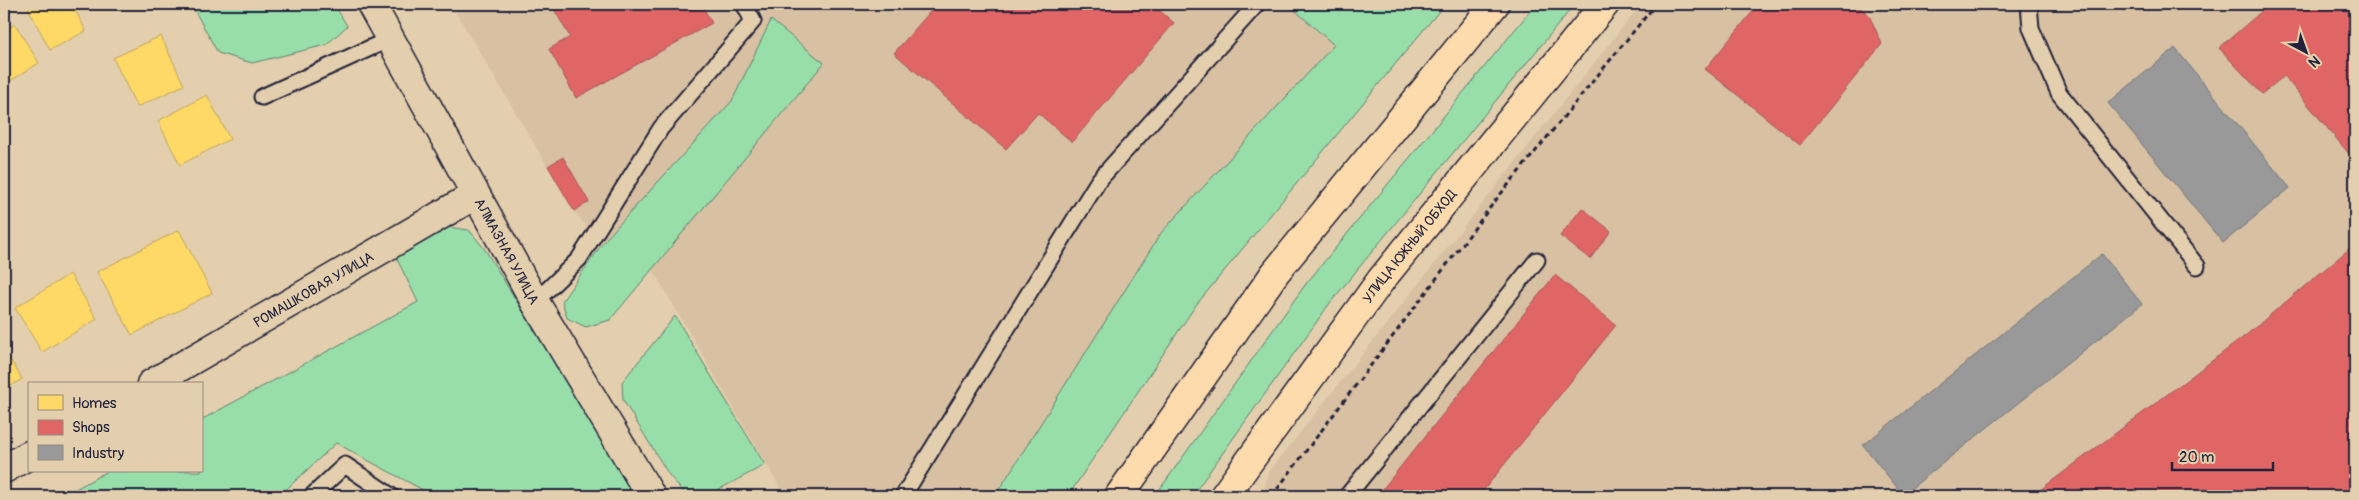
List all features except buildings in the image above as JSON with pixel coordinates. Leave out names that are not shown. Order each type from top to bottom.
[{"type":"main road","points":[[1119,496],[1275,273],[1494,4]]},
{"type":"main road","name":"УЛИЦА ЮЖНЫЙ ОБХОД","points":[[1224,496],[1382,280],[1606,4]]},
{"type":"street","name":"АЛМАЗНАЯ УЛИЦА","points":[[370,4],[535,302],[652,496]]},
{"type":"street","name":"РОМАШКОВАЯ УЛИЦА","points":[[154,382],[475,195]]},
{"type":"street","points":[[4,469],[28,456]]},
{"type":"lane","points":[[535,302],[579,259],[662,128],[754,21],[744,4]]},
{"type":"lane","points":[[903,496],[1098,180],[1257,4]]},
{"type":"lane","points":[[2029,4],[2030,28],[2059,93],[2197,266]]},
{"type":"lane","points":[[262,98],[390,39]]},
{"type":"lane","points":[[1347,496],[1537,260]]},
{"type":"lane","points":[[312,496],[345,466],[391,496]]},
{"type":"path","points":[[1272,496],[1495,201],[1656,4]]},
{"type":"shaded area","points":[[451,4],[1288,4],[1335,45],[1161,233],[995,496],[785,496],[650,265],[587,227],[574,211]]},
{"type":"shaded area","points":[[1641,4],[2355,4],[2355,496],[1266,496],[1265,488],[1268,473]]},
{"type":"green space","points":[[191,4],[334,4],[347,26],[326,45],[252,63],[218,53]]},
{"type":"green space","points":[[1288,4],[1445,4],[1196,305],[1068,496],[995,496],[1161,233],[1334,45]]},
{"type":"green space","points":[[1536,4],[1575,4],[1330,303],[1192,496],[1155,496],[1305,285]]},
{"type":"green space","points":[[771,20],[824,63],[610,320],[586,327],[567,318],[562,301],[605,240],[732,101]]},
{"type":"green space","points":[[447,227],[469,230],[484,248],[636,496],[434,496],[336,443],[279,496],[63,496],[106,472],[202,472],[202,419],[418,302],[395,255]]},
{"type":"green space","points":[[675,316],[765,465],[710,494],[684,493],[669,475],[623,400],[622,382]]}]
